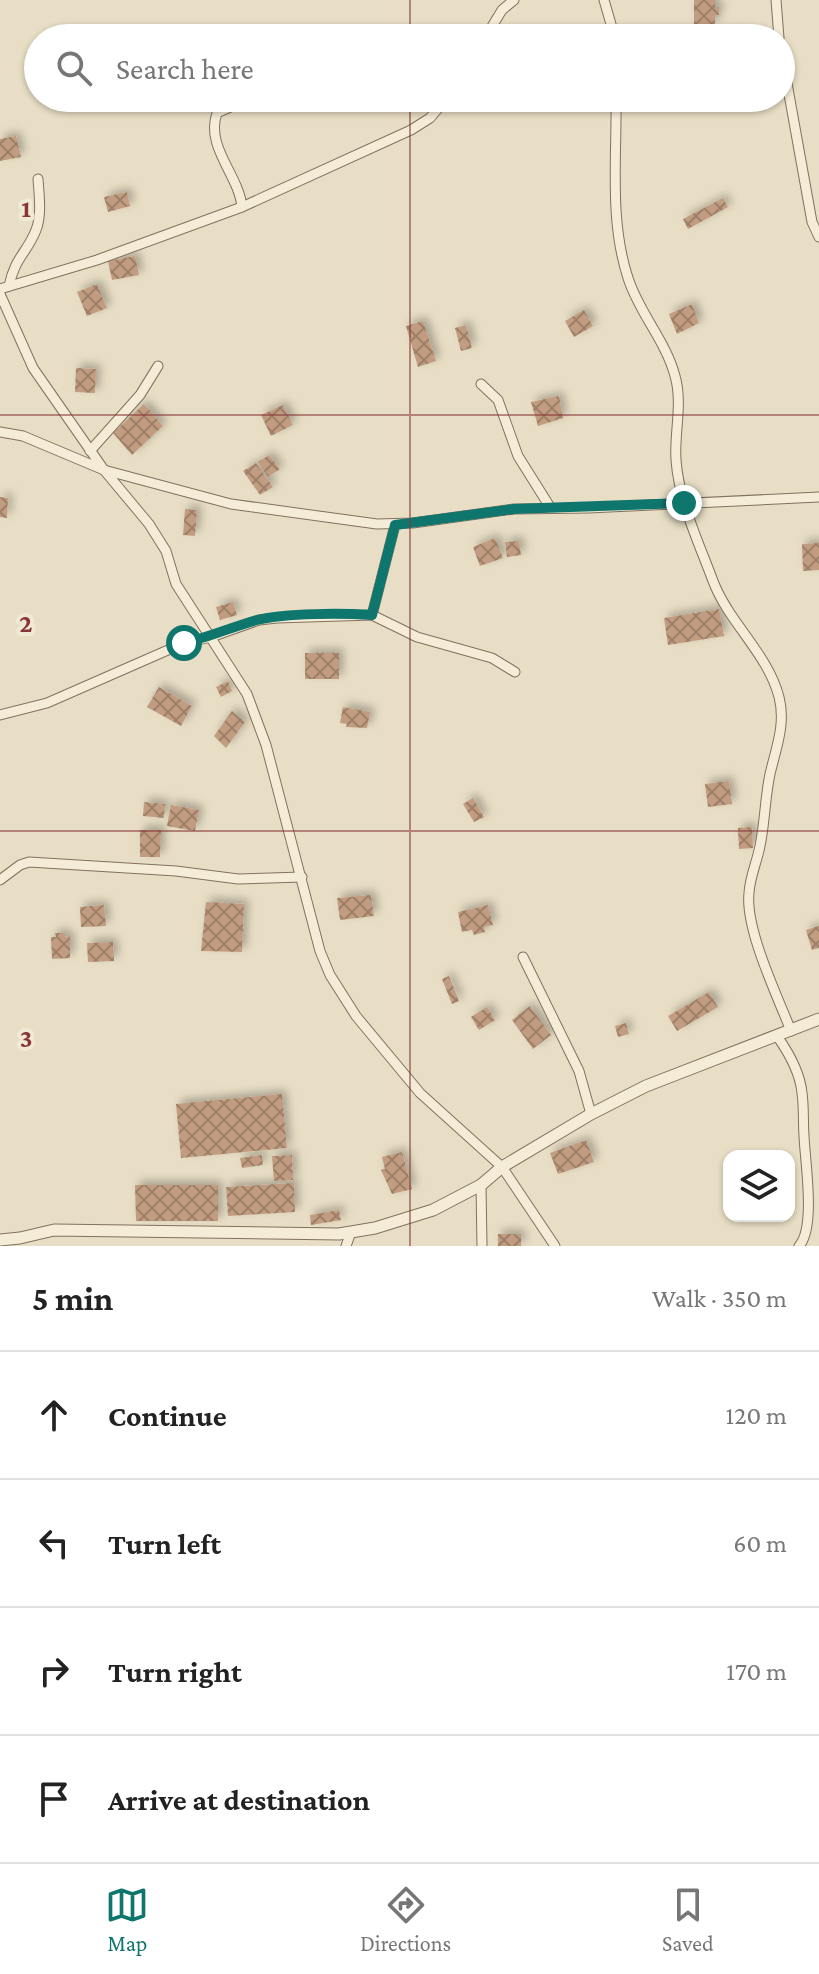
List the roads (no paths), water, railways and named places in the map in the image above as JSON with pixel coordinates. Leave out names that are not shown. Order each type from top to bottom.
[{"type":"street","points":[[494,24],[502,10],[514,0]]},
{"type":"street","points":[[604,0],[611,24]]},
{"type":"street","points":[[776,0],[778,24]]},
{"type":"street","points":[[219,112],[214,120],[215,140],[241,190],[242,207]]},
{"type":"street","points":[[3,290],[97,260],[242,207],[411,130],[435,112]]},
{"type":"street","points":[[616,112],[616,215],[620,251],[629,282],[667,354],[676,378],[679,412],[676,456],[684,503],[715,587],[768,671],[779,697],[782,726],[769,776],[749,906],[759,948],[791,1031]]},
{"type":"street","points":[[792,112],[812,222],[819,237]]},
{"type":"street","points":[[38,179],[39,220],[36,231],[14,265],[3,290],[33,368],[104,470],[149,524],[166,551],[176,584],[247,694],[266,745],[320,951],[330,975],[356,1016],[420,1093],[502,1167],[555,1246]]},
{"type":"street","points":[[90,451],[140,395],[158,366]]},
{"type":"street","points":[[481,384],[498,400],[518,456],[550,507]]},
{"type":"street","points":[[0,432],[23,436],[104,470],[231,504],[395,525],[514,509],[819,497]]},
{"type":"street","points":[[372,615],[395,525]]},
{"type":"street","points":[[0,715],[47,703],[184,643],[259,620],[354,613],[372,615],[417,637],[492,658],[515,672]]},
{"type":"street","points":[[0,880],[29,862],[176,871],[238,879],[302,877]]},
{"type":"street","points":[[523,957],[574,1059],[587,1092],[591,1114]]},
{"type":"street","points":[[0,1240],[54,1230],[339,1234],[375,1228],[433,1210],[481,1185],[502,1167],[591,1114],[646,1086],[819,1019]]},
{"type":"street","points":[[777,1036],[788,1052],[802,1091],[807,1164],[806,1230],[804,1241],[799,1246]]},
{"type":"street","points":[[481,1185],[482,1246]]},
{"type":"street","points":[[346,1246],[351,1232]]}]
